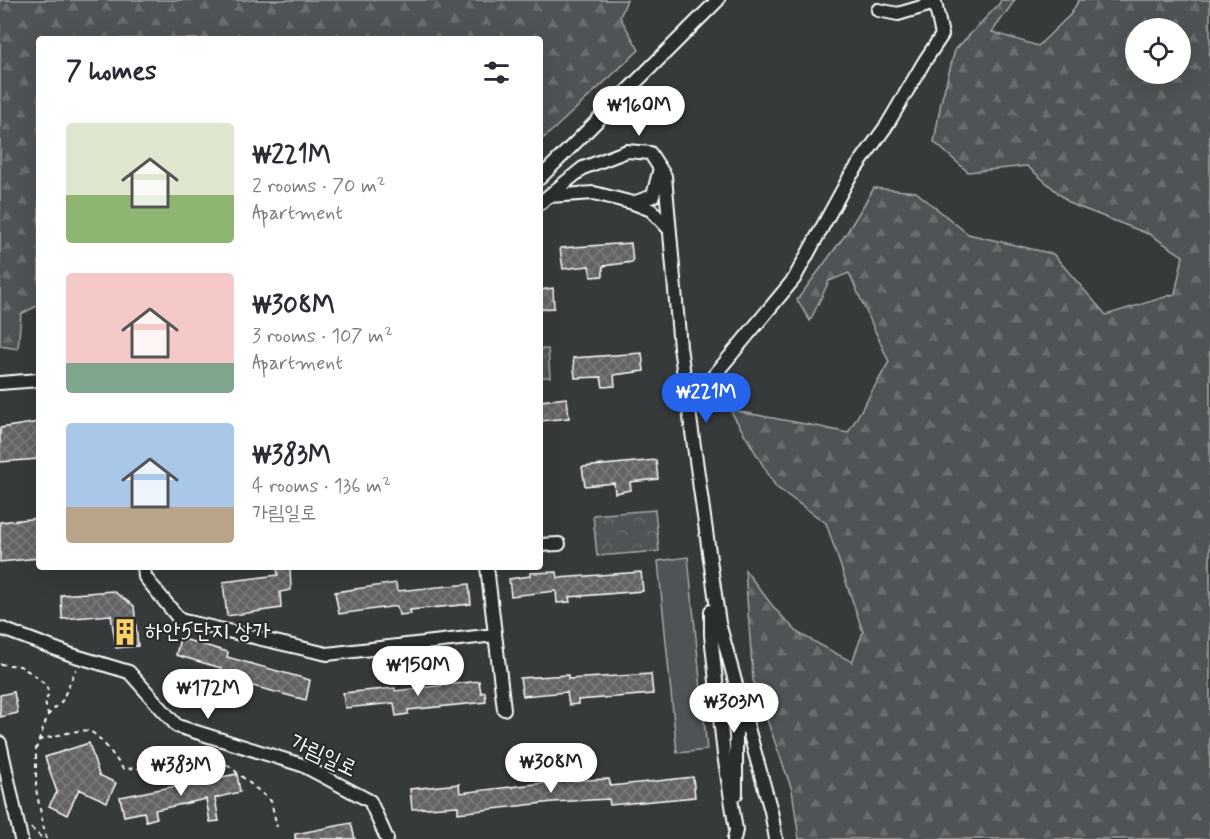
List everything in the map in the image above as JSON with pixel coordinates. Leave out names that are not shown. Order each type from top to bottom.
[{"type":"street","points":[[543,175],[718,0]]},
{"type":"street","points":[[688,407],[794,279],[849,178],[887,125],[942,35],[936,2],[898,14],[878,10]]},
{"type":"street","points":[[545,200],[583,168],[627,151],[650,153],[665,177],[680,347],[719,623],[771,811],[776,839]]},
{"type":"street","points":[[633,203],[653,196],[660,168]]},
{"type":"street","points":[[545,200],[594,193],[651,210],[668,228]]},
{"type":"street","points":[[0,382],[36,380]]},
{"type":"street","points":[[543,545],[559,543]]},
{"type":"street","points":[[711,565],[711,635],[733,836]]},
{"type":"street","points":[[144,570],[145,577],[180,620],[327,654],[495,635]]},
{"type":"street","points":[[487,570],[504,709]]},
{"type":"street","name":"가림일로","points":[[0,628],[81,658],[129,672],[177,726],[302,765],[370,801],[387,839]]},
{"type":"street","points":[[733,836],[736,729],[747,724]]},
{"type":"street","points":[[0,743],[21,839]]},
{"type":"path","points":[[46,839],[36,789],[36,749],[48,715],[62,701],[81,658]]},
{"type":"path","points":[[0,664],[20,666],[46,685],[49,694],[45,702],[48,715]]},
{"type":"path","points":[[39,740],[88,730],[112,753],[123,769],[228,765],[270,801],[278,827]]},
{"type":"green space","points":[[0,0],[627,0],[620,17],[639,50],[543,138],[543,36],[36,36],[36,306],[21,314],[18,349],[0,346]]},
{"type":"green space","points":[[1001,0],[1015,0],[992,32],[1038,46],[1070,15],[1079,0],[1210,0],[1210,839],[799,839],[792,790],[753,680],[745,570],[775,609],[798,633],[852,662],[863,632],[826,523],[776,487],[730,410],[848,433],[889,362],[849,273],[829,281],[810,321],[797,300],[846,234],[874,188],[916,192],[968,234],[1053,254],[1106,315],[1175,294],[1183,256],[1151,235],[1071,204],[1027,166],[968,172],[934,142],[941,102],[955,50]]},
{"type":"green space","points":[[543,349],[548,349],[550,377],[543,377]]},
{"type":"green space","points":[[655,510],[659,551],[597,556],[593,515]]},
{"type":"green space","points":[[688,557],[707,750],[677,753],[658,561]]},
{"type":"building","points":[[631,243],[633,262],[603,266],[603,276],[591,277],[589,266],[563,269],[560,248]]},
{"type":"building","points":[[553,288],[554,308],[543,309],[543,290]]},
{"type":"building","points":[[642,353],[644,371],[614,375],[615,386],[603,387],[601,377],[575,378],[573,358]]},
{"type":"building","points":[[567,398],[569,418],[543,421],[543,401]]},
{"type":"building","points":[[36,422],[36,459],[0,462],[0,428]]},
{"type":"building","points":[[656,460],[658,479],[630,482],[631,490],[615,493],[614,483],[585,486],[582,467]]},
{"type":"building","points":[[36,518],[36,558],[0,562],[0,522]]},
{"type":"building","points":[[277,570],[290,570],[291,590],[280,592],[281,608],[227,616],[223,582],[278,575]]},
{"type":"building","points":[[557,572],[558,578],[641,572],[643,591],[569,597],[570,602],[557,603],[556,591],[511,596],[509,579],[530,576],[530,573]]},
{"type":"building","points":[[396,583],[397,591],[469,584],[471,604],[410,610],[411,614],[399,615],[397,606],[339,614],[335,592]]},
{"type":"building","name":"하안5단지 상가","points":[[113,591],[134,606],[138,646],[116,648],[111,615],[62,619],[61,595]]},
{"type":"building","points":[[180,638],[228,652],[227,657],[310,680],[306,700],[230,680],[229,685],[218,682],[221,668],[176,655]]},
{"type":"building","points":[[651,674],[653,694],[578,700],[578,704],[569,705],[567,692],[523,696],[520,678],[568,675],[568,679]]},
{"type":"building","points":[[479,681],[481,693],[485,692],[486,702],[408,710],[408,714],[396,716],[394,703],[345,708],[343,693],[395,688],[395,691]]},
{"type":"building","points":[[14,692],[18,713],[0,717],[0,695]]},
{"type":"building","points":[[89,743],[99,775],[116,783],[107,802],[79,789],[67,815],[49,806],[57,792],[45,757]]},
{"type":"building","points":[[237,774],[240,792],[215,798],[219,821],[210,822],[206,799],[155,810],[157,818],[146,821],[144,812],[124,816],[120,797]]},
{"type":"building","points":[[693,777],[695,797],[610,805],[609,799],[553,802],[458,813],[458,806],[412,809],[410,789],[459,784],[460,793],[561,781],[609,779],[611,786]]},
{"type":"building","points":[[351,823],[355,839],[295,839],[295,834]]},
{"type":"place","name":"하안5단지 상가","points":[[125,632]]}]
